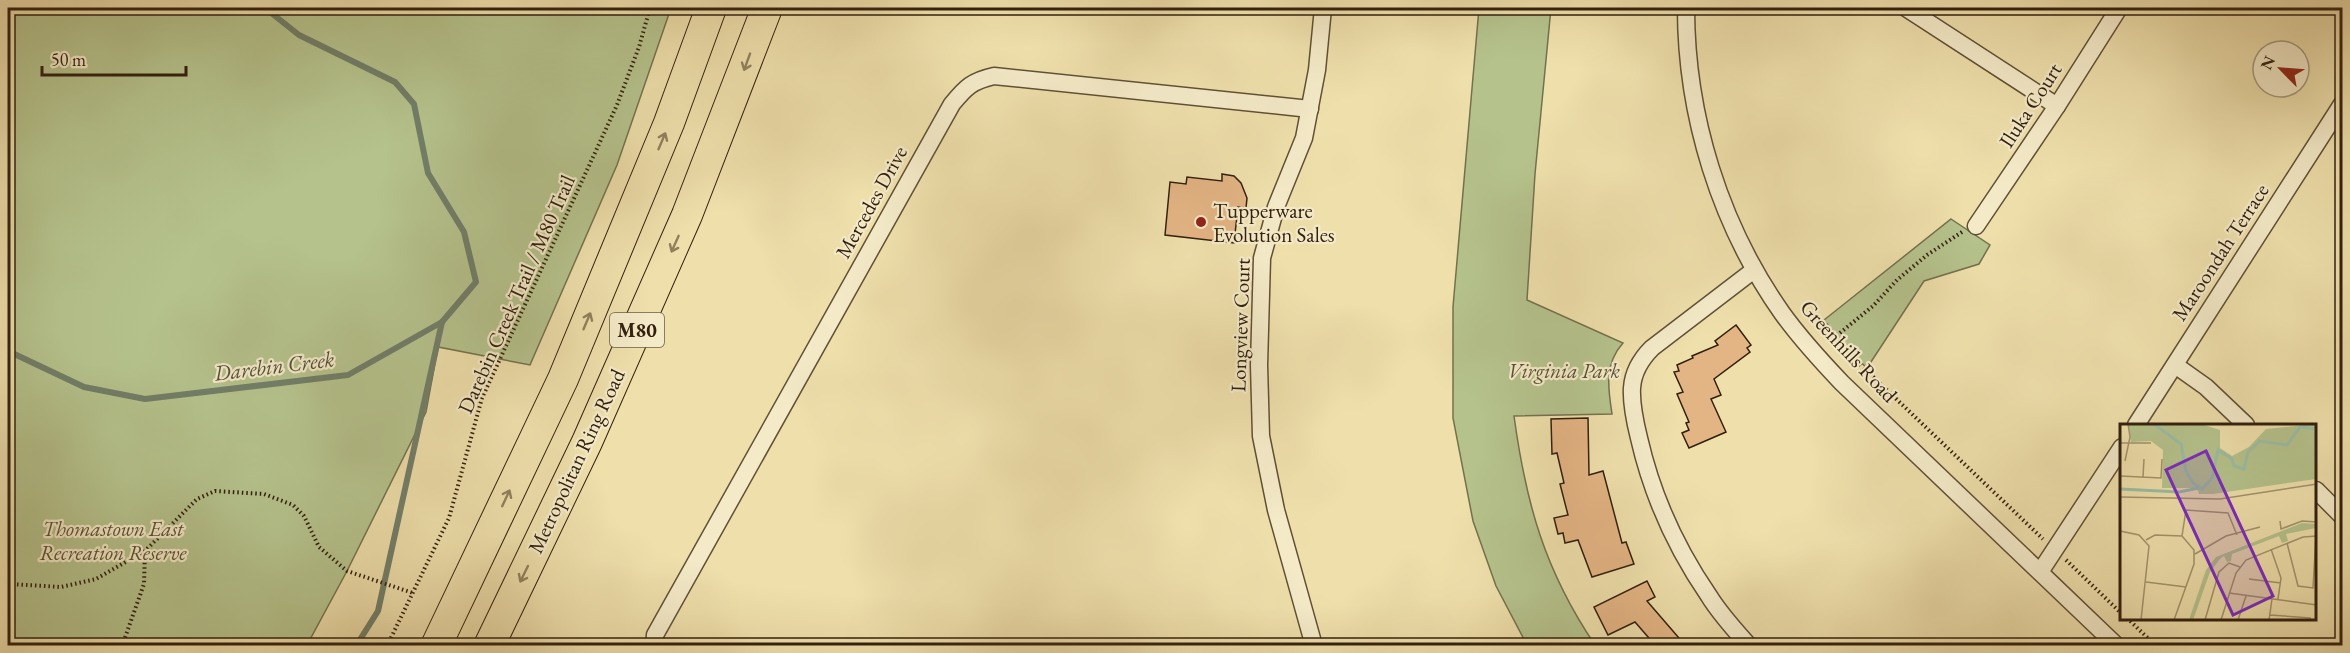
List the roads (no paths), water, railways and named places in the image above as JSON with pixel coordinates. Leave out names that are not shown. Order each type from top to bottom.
[{"type":"highway","name":"M80","points":[[436,645],[563,379],[669,123],[711,8]]},
{"type":"highway","name":"Metropolitan Ring Road","points":[[489,645],[587,442],[683,226],[732,105],[767,8]]},
{"type":"street","name":"Longview Court","points":[[1314,645],[1276,510],[1261,436],[1259,365],[1262,258],[1276,207],[1304,138],[1317,70],[1323,8]]},
{"type":"street","name":"Greenhills Road","points":[[1686,8],[1686,42],[1704,146],[1726,212],[1754,270],[1783,314],[1814,353],[1905,444],[2117,645]]},
{"type":"street","points":[[1906,8],[2057,106]]},
{"type":"street","name":"Iluka Court","points":[[1976,226],[2057,106],[2119,8]]},
{"type":"street","name":"Mercedes Drive","points":[[654,645],[654,635],[952,104],[962,91],[976,81],[994,76],[1310,109]]},
{"type":"street","name":"Maroondah Terrace","points":[[2137,424],[2343,104]]},
{"type":"street","points":[[1749,645],[1710,598],[1668,524],[1643,456],[1636,424],[1632,387],[1638,364],[1652,348],[1754,270]]},
{"type":"street","points":[[2175,365],[2206,387],[2246,424]]},
{"type":"street","points":[[2040,572],[2120,450]]},
{"type":"street","points":[[2317,491],[2340,508]]},
{"type":"waterway","name":"Darebin Creek","points":[[8,351],[84,387],[145,399],[348,375],[442,322],[476,282],[464,232],[428,173],[414,104],[395,82],[299,35],[265,8]]},
{"type":"waterway","points":[[356,646],[378,611],[442,322]]},
{"type":"place","name":"Tupperware Evolution Sales","points":[[1201,222]]},
{"type":"park label","name":"Virginia Park","points":[[1564,370]]},
{"type":"park label","name":"Thomastown East Recreation Reserve","points":[[113,540]]}]
